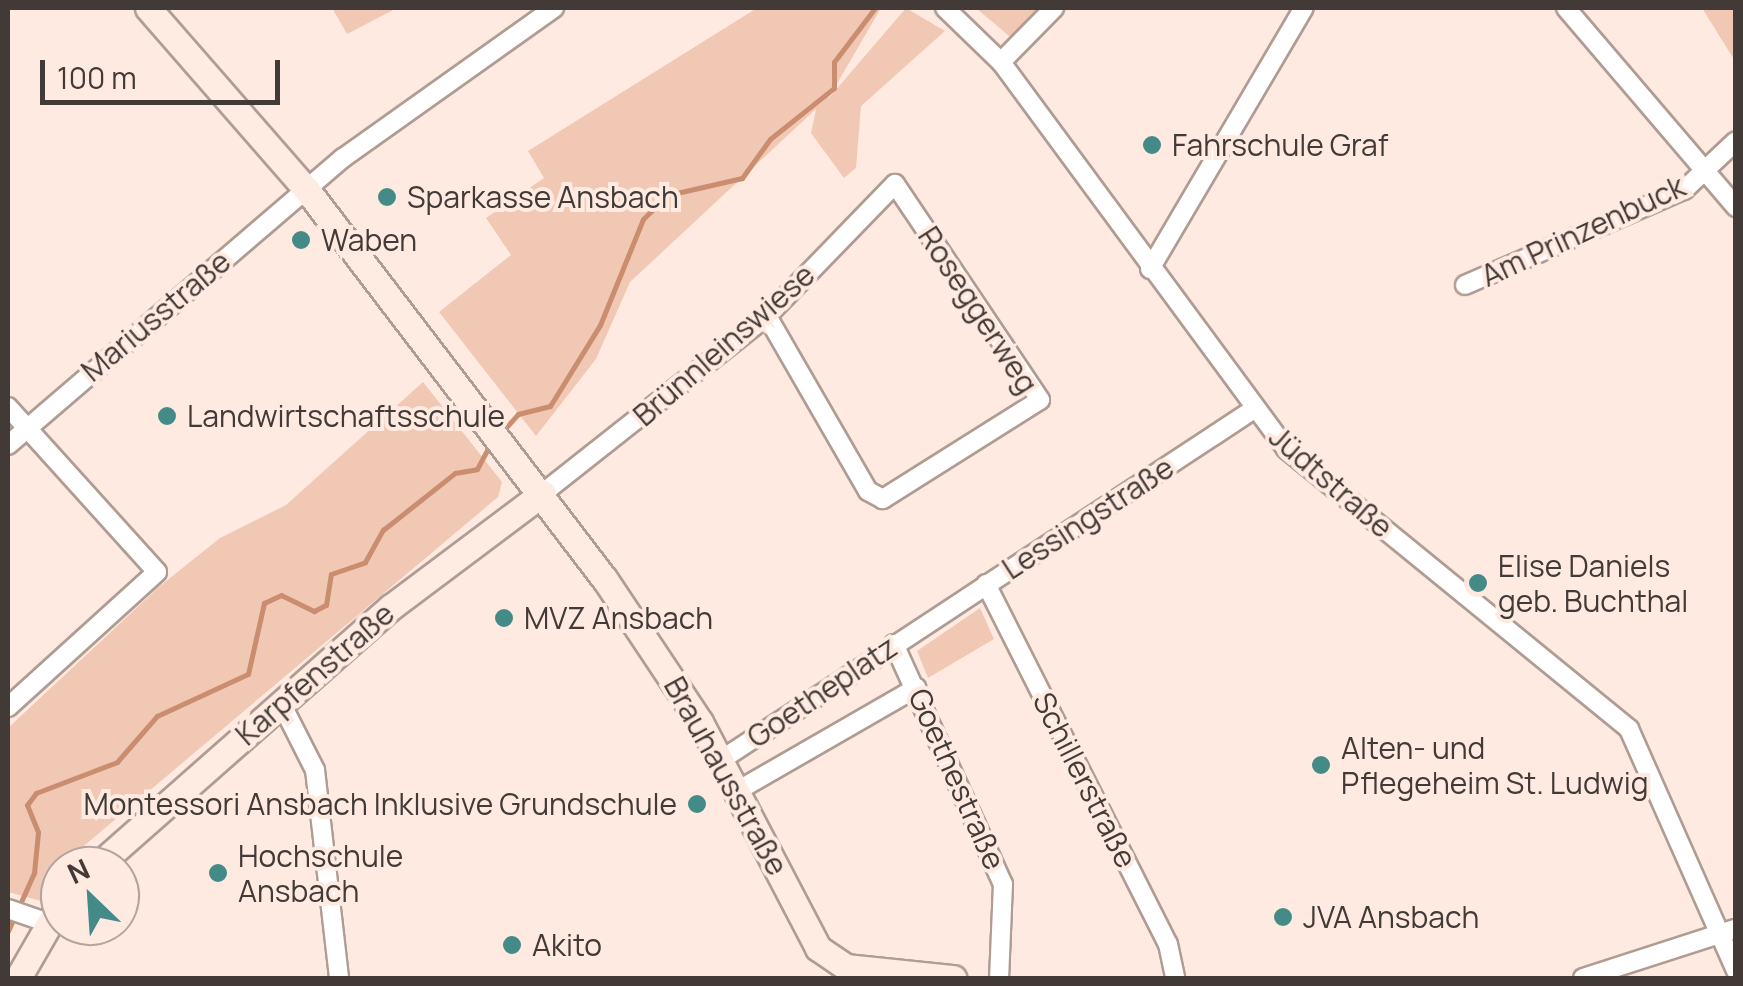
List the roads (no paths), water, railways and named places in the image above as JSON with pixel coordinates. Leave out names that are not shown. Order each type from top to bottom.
[{"type":"main road","name":"Brauhausstraße","points":[[148,8],[307,190],[543,493],[721,760],[828,959],[953,978]]},
{"type":"main road","name":"Karpfenstraße","points":[[118,846],[280,702],[543,493]]},
{"type":"main road","points":[[18,978],[34,913]]},
{"type":"street","name":"Mariusstraße","points":[[8,445],[307,190],[457,70],[554,8]]},
{"type":"street","name":"Jüdtstraße","points":[[945,8],[1001,62],[1252,411],[1629,729],[1731,931],[1736,971]]},
{"type":"street","points":[[1001,62],[1054,8]]},
{"type":"street","points":[[1150,269],[1304,8]]},
{"type":"street","points":[[1566,8],[1700,176],[1736,207]]},
{"type":"street","points":[[1700,176],[1736,140]]},
{"type":"street","name":"Am Prinzenbuck","points":[[1465,285],[1700,176]]},
{"type":"street","name":"Brünnleinswiese","points":[[543,493],[767,316],[894,184]]},
{"type":"street","name":"Roseggerweg","points":[[767,316],[868,490],[883,499],[1040,400],[894,184]]},
{"type":"street","points":[[8,407],[157,572],[8,707]]},
{"type":"street","name":"Lessingstraße","points":[[924,624],[1252,411]]},
{"type":"street","name":"Schillerstraße","points":[[986,584],[1168,944],[1174,978]]},
{"type":"street","name":"Goetheplatz","points":[[721,760],[924,624]]},
{"type":"street","name":"Goethestraße","points":[[894,644],[1004,884],[999,978]]},
{"type":"street","name":"Goetheplatz","points":[[737,791],[916,688]]},
{"type":"street","points":[[280,702],[315,770],[339,978]]},
{"type":"street","points":[[1583,978],[1731,931]]},
{"type":"waterway","points":[[501,433],[518,414],[550,406],[600,325],[643,219],[668,195],[742,178],[770,139],[834,88],[834,62],[875,8]]},
{"type":"waterway","points":[[8,931],[34,873],[38,832],[27,805],[36,793],[117,762],[157,716],[248,674],[264,603],[281,595],[314,611],[326,605],[331,574],[365,562],[383,530],[455,473],[477,469],[490,445]]},
{"type":"place","name":"Fahrschule Graf","points":[[1152,145]]},
{"type":"place","name":"Sparkasse Ansbach","points":[[387,197]]},
{"type":"place","name":"Waben","points":[[301,240]]},
{"type":"place","name":"Landwirtschaftsschule","points":[[167,416]]},
{"type":"place","name":"Elise Daniels geb. Buchthal","points":[[1478,583]]},
{"type":"place","name":"MVZ Ansbach","points":[[504,618]]},
{"type":"place","name":"Alten- und Pflegeheim St. Ludwig","points":[[1321,765]]},
{"type":"place","name":"Montessori Ansbach Inklusive Grundschule","points":[[697,804]]},
{"type":"place","name":"Hochschule Ansbach","points":[[218,873]]},
{"type":"place","name":"JVA Ansbach","points":[[1283,917]]},
{"type":"place","name":"Akito","points":[[512,945]]}]
